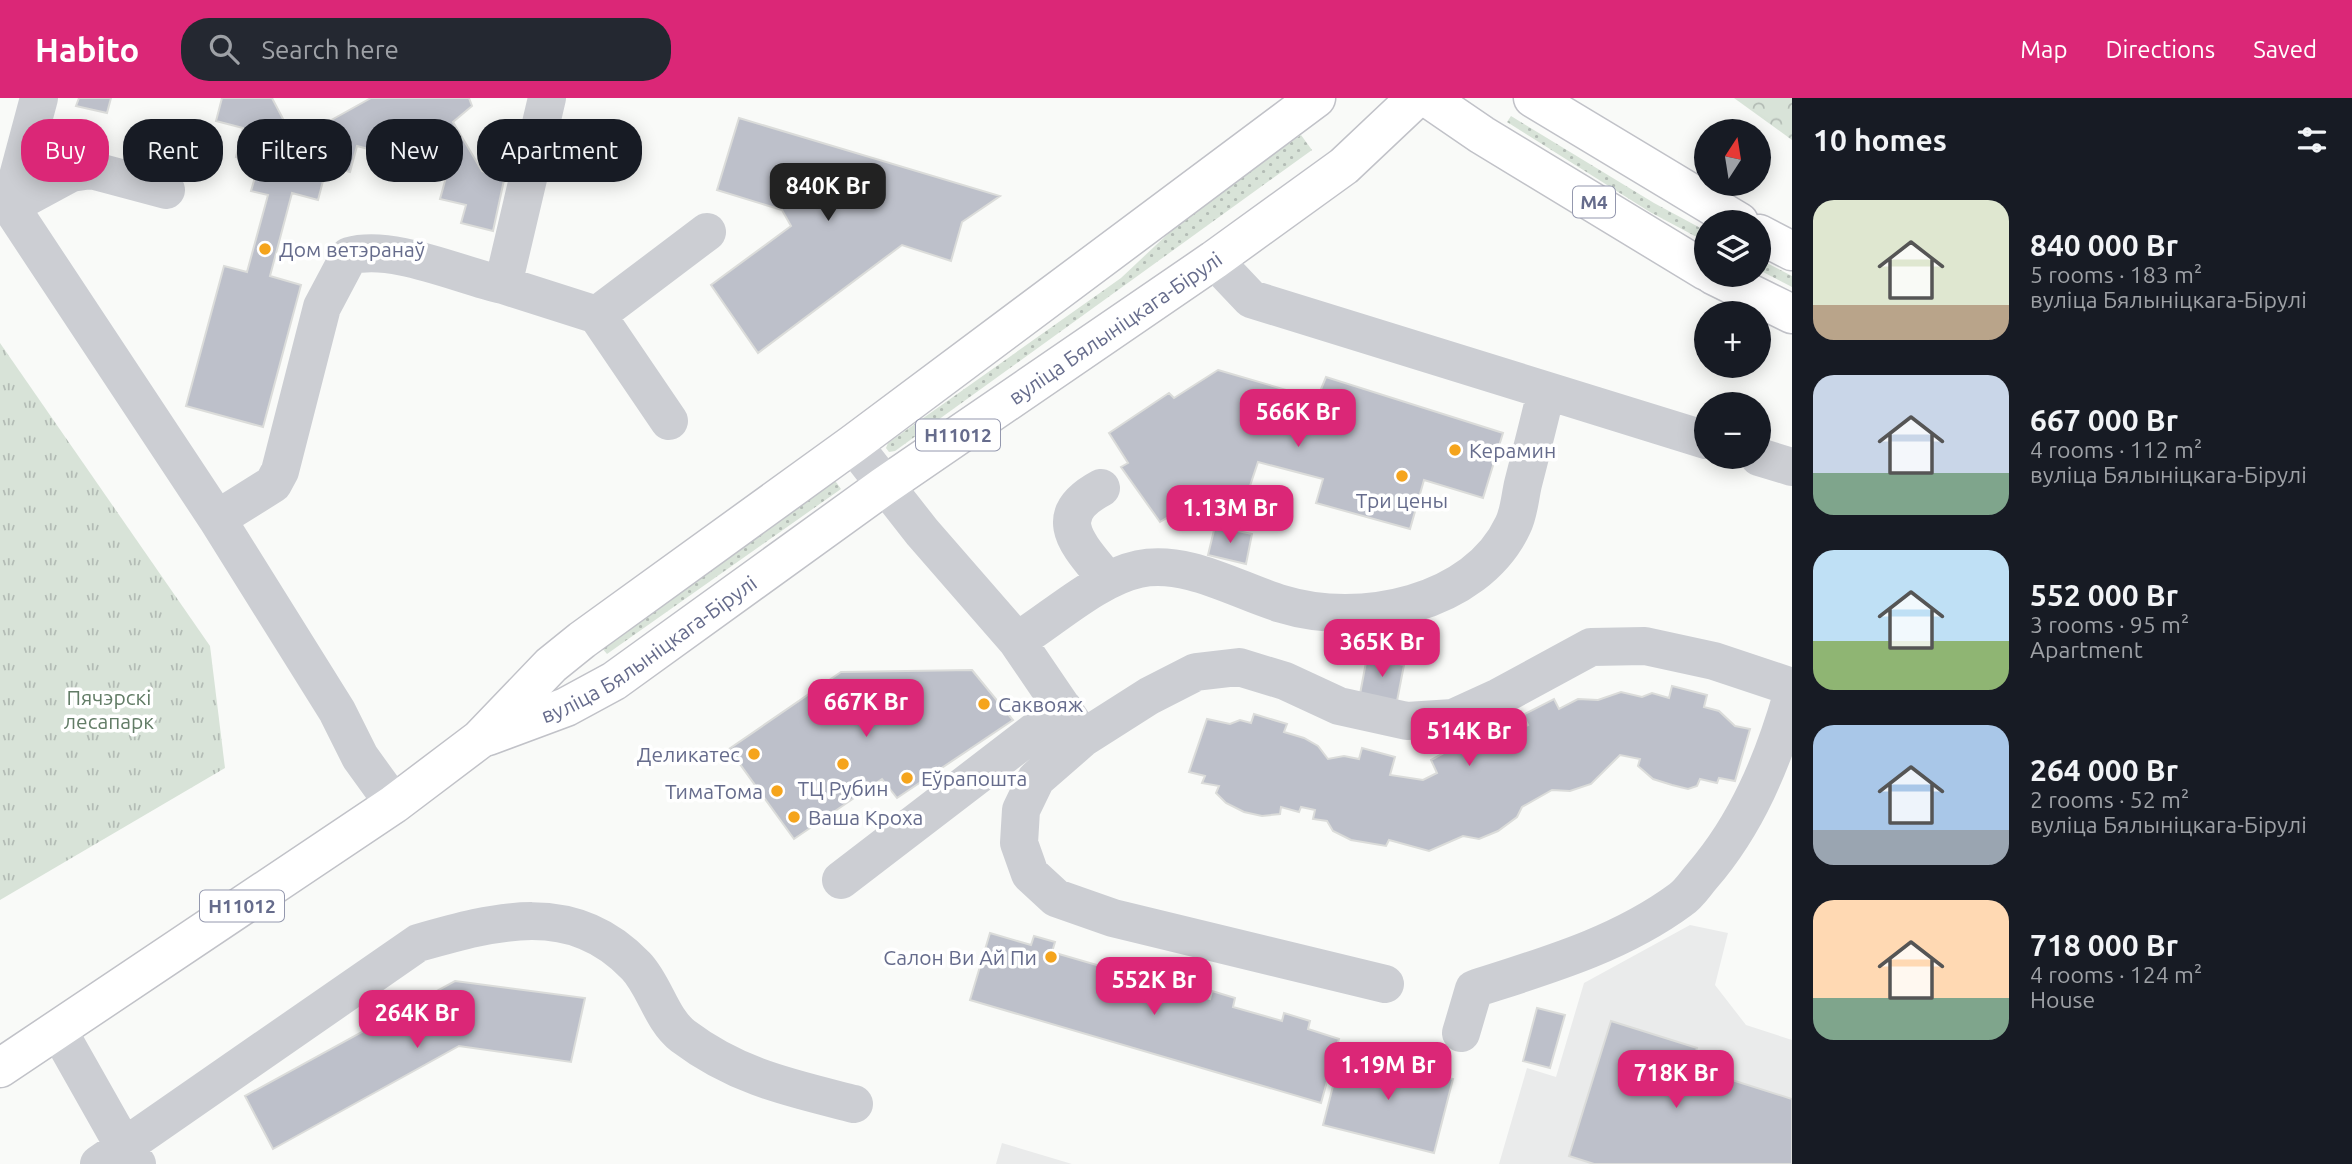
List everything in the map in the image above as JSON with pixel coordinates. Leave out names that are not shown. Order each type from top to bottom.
[{"type":"main road","name":"вуліца Бялыніцкага-Бірулі","points":[[0,1068],[394,804],[480,739],[551,665],[582,640],[853,444],[1316,98]]},
{"type":"main road","name":"вуліца Бялыніцкага-Бірулі","points":[[480,739],[566,707],[614,681],[884,485],[1214,260],[1344,166],[1416,98]]},
{"type":"main road","name":"М4","points":[[1428,98],[1482,135],[1694,264]]},
{"type":"main road","points":[[1533,98],[1719,210]]},
{"type":"main road","points":[[1771,240],[1792,251]]},
{"type":"main road","points":[[1737,287],[1792,314]]},
{"type":"street","points":[[5,198],[39,98]]},
{"type":"street","points":[[503,285],[547,98]]},
{"type":"street","points":[[5,198],[71,173],[91,170],[166,190]]},
{"type":"street","points":[[5,198],[217,519],[337,711],[360,757],[394,804]]},
{"type":"street","points":[[597,315],[707,232]]},
{"type":"street","points":[[217,519],[272,484],[280,471],[322,307],[349,256],[365,252],[417,261],[597,315],[669,421]]},
{"type":"street","points":[[1214,260],[1251,299],[1694,436]]},
{"type":"street","points":[[1017,641],[1107,580],[1141,569],[1178,569],[1283,605],[1339,615],[1389,612],[1435,595],[1488,563],[1513,524],[1546,391]]},
{"type":"street","points":[[853,444],[884,485],[1017,641],[1074,723]]},
{"type":"street","points":[[1771,461],[1792,467]]},
{"type":"street","points":[[1101,488],[1083,498],[1073,510],[1070,526],[1081,547],[1107,580]]},
{"type":"street","points":[[841,880],[1074,723],[1149,696],[1196,672],[1239,667],[1285,681],[1339,706],[1407,721],[1453,718],[1499,697],[1591,647],[1645,646],[1714,661],[1792,687]]},
{"type":"street","points":[[1461,1033],[1474,989],[1562,961],[1616,937],[1683,899],[1714,862],[1752,803],[1779,740],[1792,695]]},
{"type":"street","points":[[1074,723],[1036,779],[1021,810],[1018,843],[1030,874],[1056,898],[1113,918],[1385,984]]},
{"type":"street","points":[[58,1030],[120,1158],[418,943],[470,928],[510,921],[551,919],[605,939],[638,967],[653,996],[681,1034],[735,1070],[765,1081],[855,1104]]},
{"type":"shaded area","points":[[1690,925],[1728,933],[1715,985],[1746,1025],[1792,1040],[1792,1164],[1499,1164],[1527,1068],[1556,1077],[1584,983]]},
{"type":"shaded area","points":[[1002,1143],[1072,1164],[996,1164]]},
{"type":"green space","points":[[1734,98],[1792,98],[1792,140],[1771,125],[1771,119],[1763,119]]},
{"type":"green space","points":[[1511,116],[1694,225],[1694,236],[1650,212],[1507,122]]},
{"type":"green space","points":[[1301,135],[1312,150],[895,451],[889,452],[886,448],[888,443],[1121,278],[1189,214]]},
{"type":"green space","points":[[1771,265],[1792,276],[1792,287],[1771,276]]},
{"type":"green space","name":"Пячэрскі лесапарк","points":[[0,343],[210,646],[225,768],[0,900]]},
{"type":"green space","points":[[831,475],[841,489],[607,654],[601,647]]},
{"type":"building","points":[[79,98],[111,98],[107,113],[76,106]]},
{"type":"building","name":"Дом ветэранаў","points":[[222,98],[272,98],[283,119],[237,119],[237,126],[223,123],[223,119],[217,119]]},
{"type":"building","name":"Дом ветэранаў","points":[[371,98],[469,98],[472,106],[457,119],[366,119],[366,148],[357,146],[352,165],[352,119],[333,119]]},
{"type":"building","points":[[739,118],[1000,196],[962,222],[951,261],[902,245],[758,353],[711,285],[791,226],[782,210],[717,190]]},
{"type":"building","name":"Дом ветэранаў","points":[[463,139],[477,163],[477,182],[504,182],[493,231],[461,223],[466,205],[440,199],[445,182],[463,182]]},
{"type":"building","name":"Дом ветэранаў","points":[[254,182],[323,182],[318,200],[292,193],[270,276],[301,285],[263,427],[186,406],[224,266],[247,272],[268,195],[251,191]]},
{"type":"building","points":[[1218,370],[1317,399],[1326,377],[1503,433],[1483,498],[1424,480],[1410,529],[1316,503],[1323,479],[1258,462],[1237,525],[1175,513],[1160,522],[1121,467],[1128,463],[1109,433],[1169,393],[1174,398]]},
{"type":"building","points":[[1215,526],[1252,534],[1246,564],[1208,555]]},
{"type":"building","points":[[1367,657],[1404,665],[1397,701],[1360,694]]},
{"type":"building","name":"ТЦ Рубин","points":[[972,670],[1013,720],[897,798],[882,779],[794,839],[729,749],[841,672]]},
{"type":"building","points":[[1672,686],[1707,695],[1704,707],[1719,711],[1735,726],[1750,729],[1735,781],[1719,778],[1717,783],[1700,779],[1697,786],[1688,789],[1653,779],[1638,766],[1640,759],[1620,755],[1591,784],[1570,791],[1552,790],[1522,807],[1517,817],[1498,831],[1479,839],[1463,836],[1429,851],[1389,840],[1386,846],[1351,840],[1333,831],[1327,821],[1313,819],[1315,810],[1301,807],[1299,812],[1281,807],[1280,814],[1262,816],[1244,812],[1226,803],[1216,793],[1219,786],[1202,783],[1205,776],[1189,772],[1207,719],[1230,724],[1240,720],[1251,723],[1254,714],[1287,724],[1284,732],[1318,746],[1328,759],[1344,756],[1359,759],[1362,748],[1395,757],[1390,775],[1423,780],[1437,773],[1431,760],[1460,744],[1467,757],[1528,725],[1523,715],[1554,699],[1559,709],[1578,699],[1598,700],[1621,692],[1642,697],[1652,693],[1669,698]]},
{"type":"building","points":[[990,933],[1031,945],[1034,936],[1055,942],[1052,952],[1114,970],[1117,961],[1139,968],[1136,978],[1210,999],[1212,991],[1235,998],[1233,1007],[1282,1021],[1284,1013],[1310,1021],[1308,1029],[1339,1039],[1321,1103],[970,1000]]},
{"type":"building","points":[[455,981],[585,998],[571,1062],[459,1046],[273,1149],[245,1096]]},
{"type":"building","points":[[1537,1008],[1565,1015],[1550,1068],[1523,1061]]},
{"type":"building","points":[[1611,1021],[1697,1048],[1691,1067],[1792,1099],[1792,1164],[1594,1164],[1569,1156]]},
{"type":"building","points":[[1342,1051],[1453,1079],[1434,1153],[1323,1125]]},
{"type":"place","name":"Дом ветэранаў","points":[[265,249]]},
{"type":"place","name":"Керамин","points":[[1455,450]]},
{"type":"place","name":"Три цены","points":[[1402,476]]},
{"type":"place","name":"Саквояж","points":[[984,704]]},
{"type":"place","name":"Деликатес","points":[[754,754]]},
{"type":"place","name":"ТЦ Рубин","points":[[843,764]]},
{"type":"place","name":"Еўрапошта","points":[[907,778]]},
{"type":"place","name":"ТимаТома","points":[[777,791]]},
{"type":"place","name":"Ваша Кроха","points":[[794,817]]},
{"type":"place","name":"Салон Ви Ай Пи","points":[[1051,957]]}]
